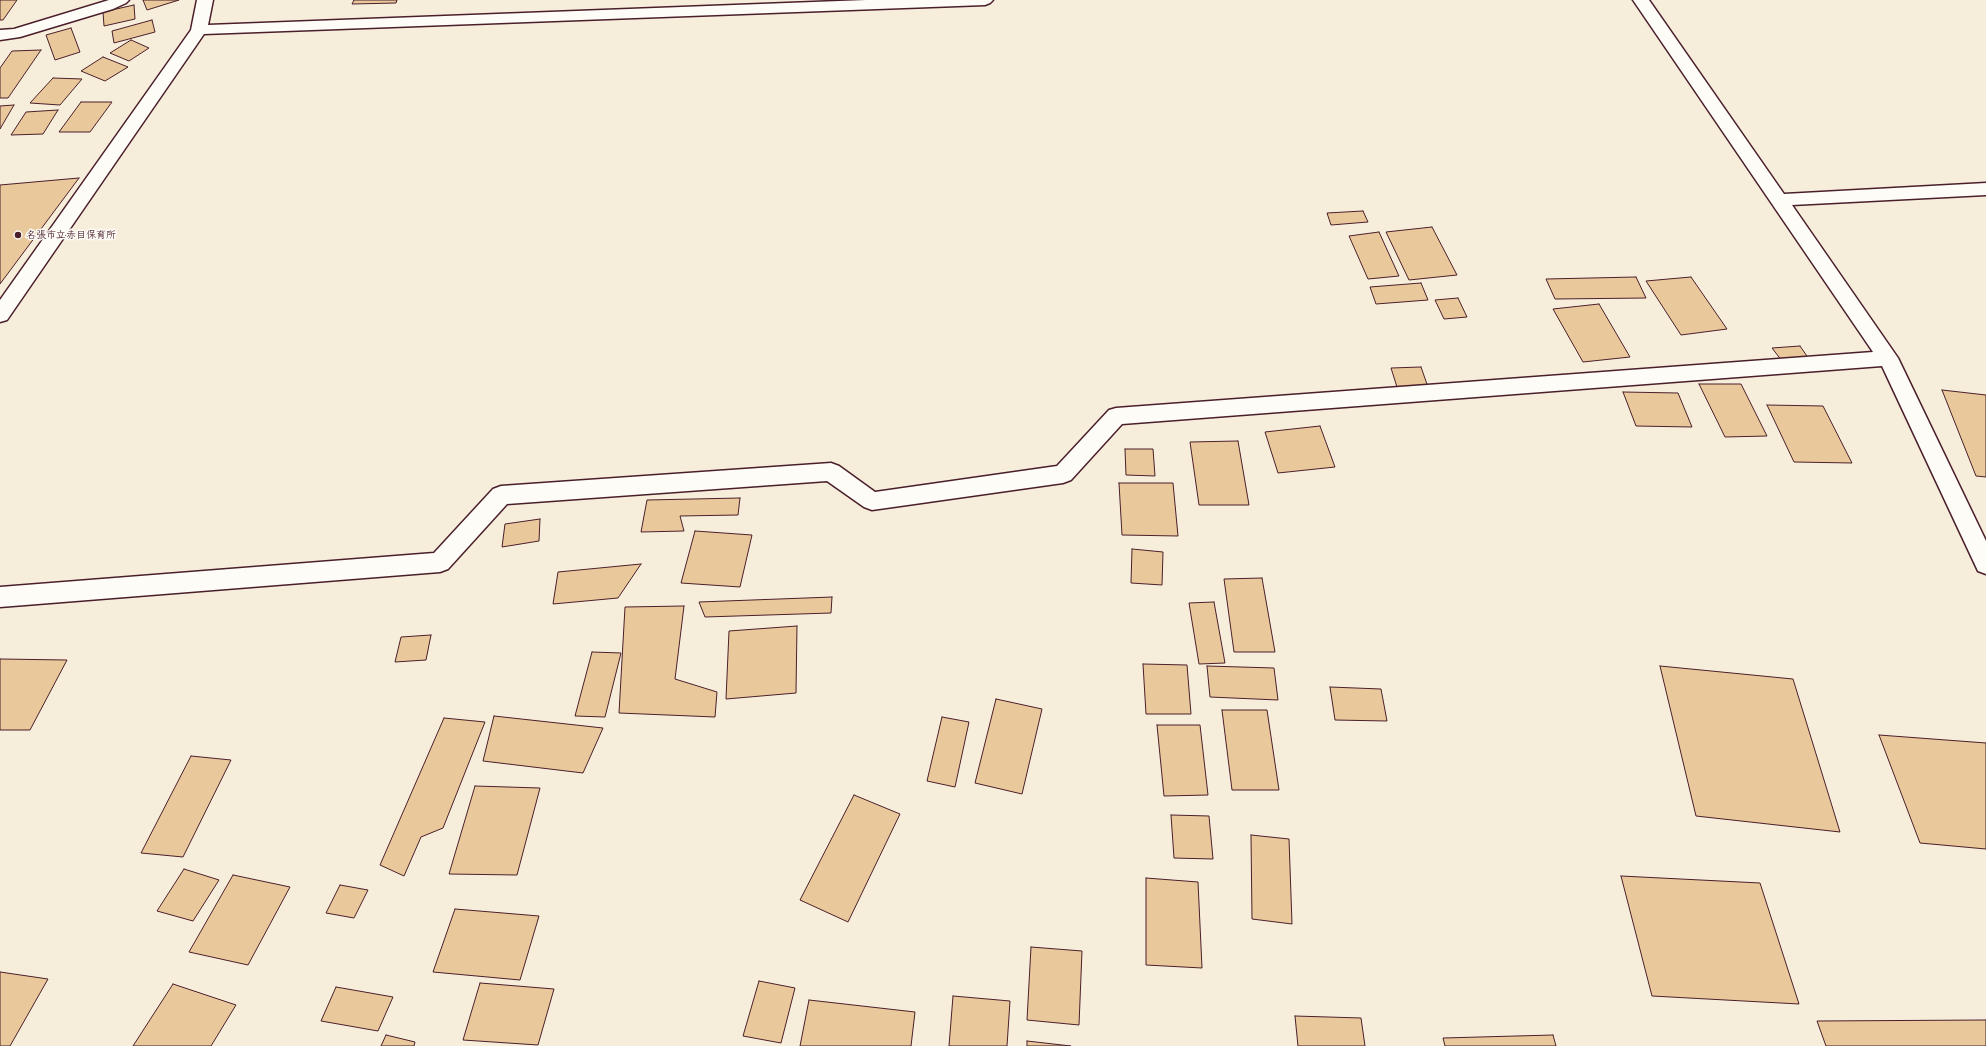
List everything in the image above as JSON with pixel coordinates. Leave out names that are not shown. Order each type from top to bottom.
[{"type":"street","points":[[0,35],[15,34],[108,6],[121,0]]},
{"type":"street","points":[[0,315],[198,30],[205,0]]},
{"type":"street","points":[[198,30],[985,0]]},
{"type":"street","points":[[1641,0],[1888,358],[1986,564]]},
{"type":"street","points":[[1780,200],[1986,189]]},
{"type":"street","points":[[0,597],[440,562],[500,495],[831,472],[872,500],[1063,474],[1116,416],[1888,358]]},
{"type":"building","points":[[0,0],[17,0],[3,20],[0,20]]},
{"type":"building","points":[[143,0],[179,0],[147,10]]},
{"type":"building","points":[[354,0],[397,0],[396,3],[352,4]]},
{"type":"building","points":[[134,5],[135,19],[104,26],[103,12]]},
{"type":"building","points":[[152,20],[155,32],[114,43],[112,31]]},
{"type":"building","points":[[71,28],[80,52],[55,60],[46,35]]},
{"type":"building","points":[[131,40],[149,48],[129,61],[110,53]]},
{"type":"building","points":[[41,50],[8,98],[0,98],[0,68],[12,51]]},
{"type":"building","points":[[103,57],[128,67],[105,81],[81,71]]},
{"type":"building","points":[[53,78],[82,79],[60,105],[30,103]]},
{"type":"building","points":[[81,102],[112,102],[90,132],[59,132]]},
{"type":"building","points":[[14,105],[0,129],[0,106]]},
{"type":"building","points":[[58,110],[43,134],[11,135],[26,112]]},
{"type":"building","name":"名張市立赤目保育所","points":[[79,178],[0,284],[0,185]]},
{"type":"building","points":[[1363,211],[1368,222],[1331,225],[1327,213]]},
{"type":"building","points":[[1432,227],[1457,275],[1409,280],[1386,232]]},
{"type":"building","points":[[1379,232],[1399,276],[1368,279],[1349,236]]},
{"type":"building","points":[[1636,277],[1646,298],[1555,299],[1546,279]]},
{"type":"building","points":[[1691,277],[1727,329],[1681,335],[1646,281]]},
{"type":"building","points":[[1421,283],[1428,300],[1376,304],[1370,287]]},
{"type":"building","points":[[1458,298],[1467,317],[1444,319],[1435,300]]},
{"type":"building","points":[[1599,304],[1630,357],[1583,362],[1553,309]]},
{"type":"building","points":[[1800,346],[1809,359],[1782,361],[1772,348]]},
{"type":"building","points":[[1421,367],[1428,387],[1397,387],[1391,368]]},
{"type":"building","points":[[1699,384],[1741,384],[1767,436],[1725,437]]},
{"type":"building","points":[[1942,390],[1986,395],[1986,477],[1976,476]]},
{"type":"building","points":[[1623,392],[1678,393],[1692,427],[1636,426]]},
{"type":"building","points":[[1767,405],[1823,406],[1852,463],[1794,462]]},
{"type":"building","points":[[1320,426],[1335,467],[1278,473],[1265,432]]},
{"type":"building","points":[[1238,441],[1249,505],[1199,505],[1190,442]]},
{"type":"building","points":[[1125,449],[1153,449],[1155,476],[1126,475]]},
{"type":"building","points":[[1119,483],[1173,483],[1178,536],[1122,535]]},
{"type":"building","points":[[740,498],[738,515],[680,516],[684,531],[641,532],[647,500]]},
{"type":"building","points":[[540,519],[539,541],[502,547],[505,524]]},
{"type":"building","points":[[695,531],[752,535],[740,587],[681,583]]},
{"type":"building","points":[[1132,549],[1163,552],[1162,585],[1131,583]]},
{"type":"building","points":[[641,564],[618,598],[553,604],[558,572]]},
{"type":"building","points":[[1262,578],[1275,652],[1234,652],[1224,579]]},
{"type":"building","points":[[832,597],[831,613],[705,617],[699,602]]},
{"type":"building","points":[[1214,602],[1225,663],[1199,664],[1189,603]]},
{"type":"building","points":[[684,606],[675,679],[717,692],[715,717],[619,713],[625,607]]},
{"type":"building","points":[[797,626],[796,693],[726,699],[729,631]]},
{"type":"building","points":[[431,635],[426,660],[395,662],[401,637]]},
{"type":"building","points":[[592,652],[621,653],[605,717],[575,716]]},
{"type":"building","points":[[0,659],[67,660],[30,730],[0,730]]},
{"type":"building","points":[[1143,664],[1187,665],[1191,714],[1146,714]]},
{"type":"building","points":[[1207,666],[1274,668],[1278,700],[1210,697]]},
{"type":"building","points":[[1660,666],[1793,679],[1840,832],[1696,816]]},
{"type":"building","points":[[1330,687],[1381,689],[1387,721],[1335,720]]},
{"type":"building","points":[[996,699],[1042,709],[1022,794],[975,783]]},
{"type":"building","points":[[1222,710],[1267,710],[1279,790],[1232,790]]},
{"type":"building","points":[[494,716],[603,728],[583,773],[483,761]]},
{"type":"building","points":[[942,717],[969,722],[955,787],[927,781]]},
{"type":"building","points":[[444,718],[485,722],[443,828],[421,837],[404,876],[380,865]]},
{"type":"building","points":[[1157,725],[1200,725],[1208,795],[1164,796]]},
{"type":"building","points":[[1879,735],[1986,743],[1986,849],[1920,843]]},
{"type":"building","points":[[191,756],[231,760],[183,857],[141,853]]},
{"type":"building","points":[[475,786],[540,788],[517,875],[449,874]]},
{"type":"building","points":[[854,795],[900,814],[848,922],[800,900]]},
{"type":"building","points":[[1171,815],[1209,816],[1213,859],[1174,858]]},
{"type":"building","points":[[1251,835],[1289,839],[1292,924],[1252,919]]},
{"type":"building","points":[[184,869],[219,880],[193,921],[157,911]]},
{"type":"building","points":[[233,875],[290,887],[248,965],[189,952]]},
{"type":"building","points":[[1621,876],[1760,883],[1799,1004],[1652,996]]},
{"type":"building","points":[[1146,878],[1198,882],[1202,968],[1146,965]]},
{"type":"building","points":[[340,885],[368,890],[354,918],[326,913]]},
{"type":"building","points":[[455,909],[539,916],[520,980],[433,972]]},
{"type":"building","points":[[1031,947],[1082,951],[1079,1025],[1027,1020]]},
{"type":"building","points":[[0,972],[48,979],[10,1046],[0,1046]]},
{"type":"building","points":[[759,981],[795,988],[781,1043],[743,1036]]},
{"type":"building","points":[[480,983],[554,989],[538,1045],[463,1040]]},
{"type":"building","points":[[173,984],[236,1005],[211,1046],[133,1046]]},
{"type":"building","points":[[336,987],[393,997],[378,1031],[321,1021]]},
{"type":"building","points":[[953,996],[1010,1001],[1007,1046],[949,1046]]},
{"type":"building","points":[[809,1000],[915,1012],[911,1046],[800,1046]]},
{"type":"building","points":[[1295,1016],[1361,1018],[1365,1046],[1298,1046]]},
{"type":"building","points":[[1986,1020],[1986,1046],[1826,1046],[1817,1021]]},
{"type":"building","points":[[386,1035],[415,1042],[414,1046],[381,1046]]},
{"type":"building","points":[[1553,1035],[1556,1046],[1445,1046],[1443,1038]]},
{"type":"building","points":[[1027,1041],[1071,1046],[1027,1046]]},
{"type":"place","name":"名張市立赤目保育所","points":[[18,235]]}]
